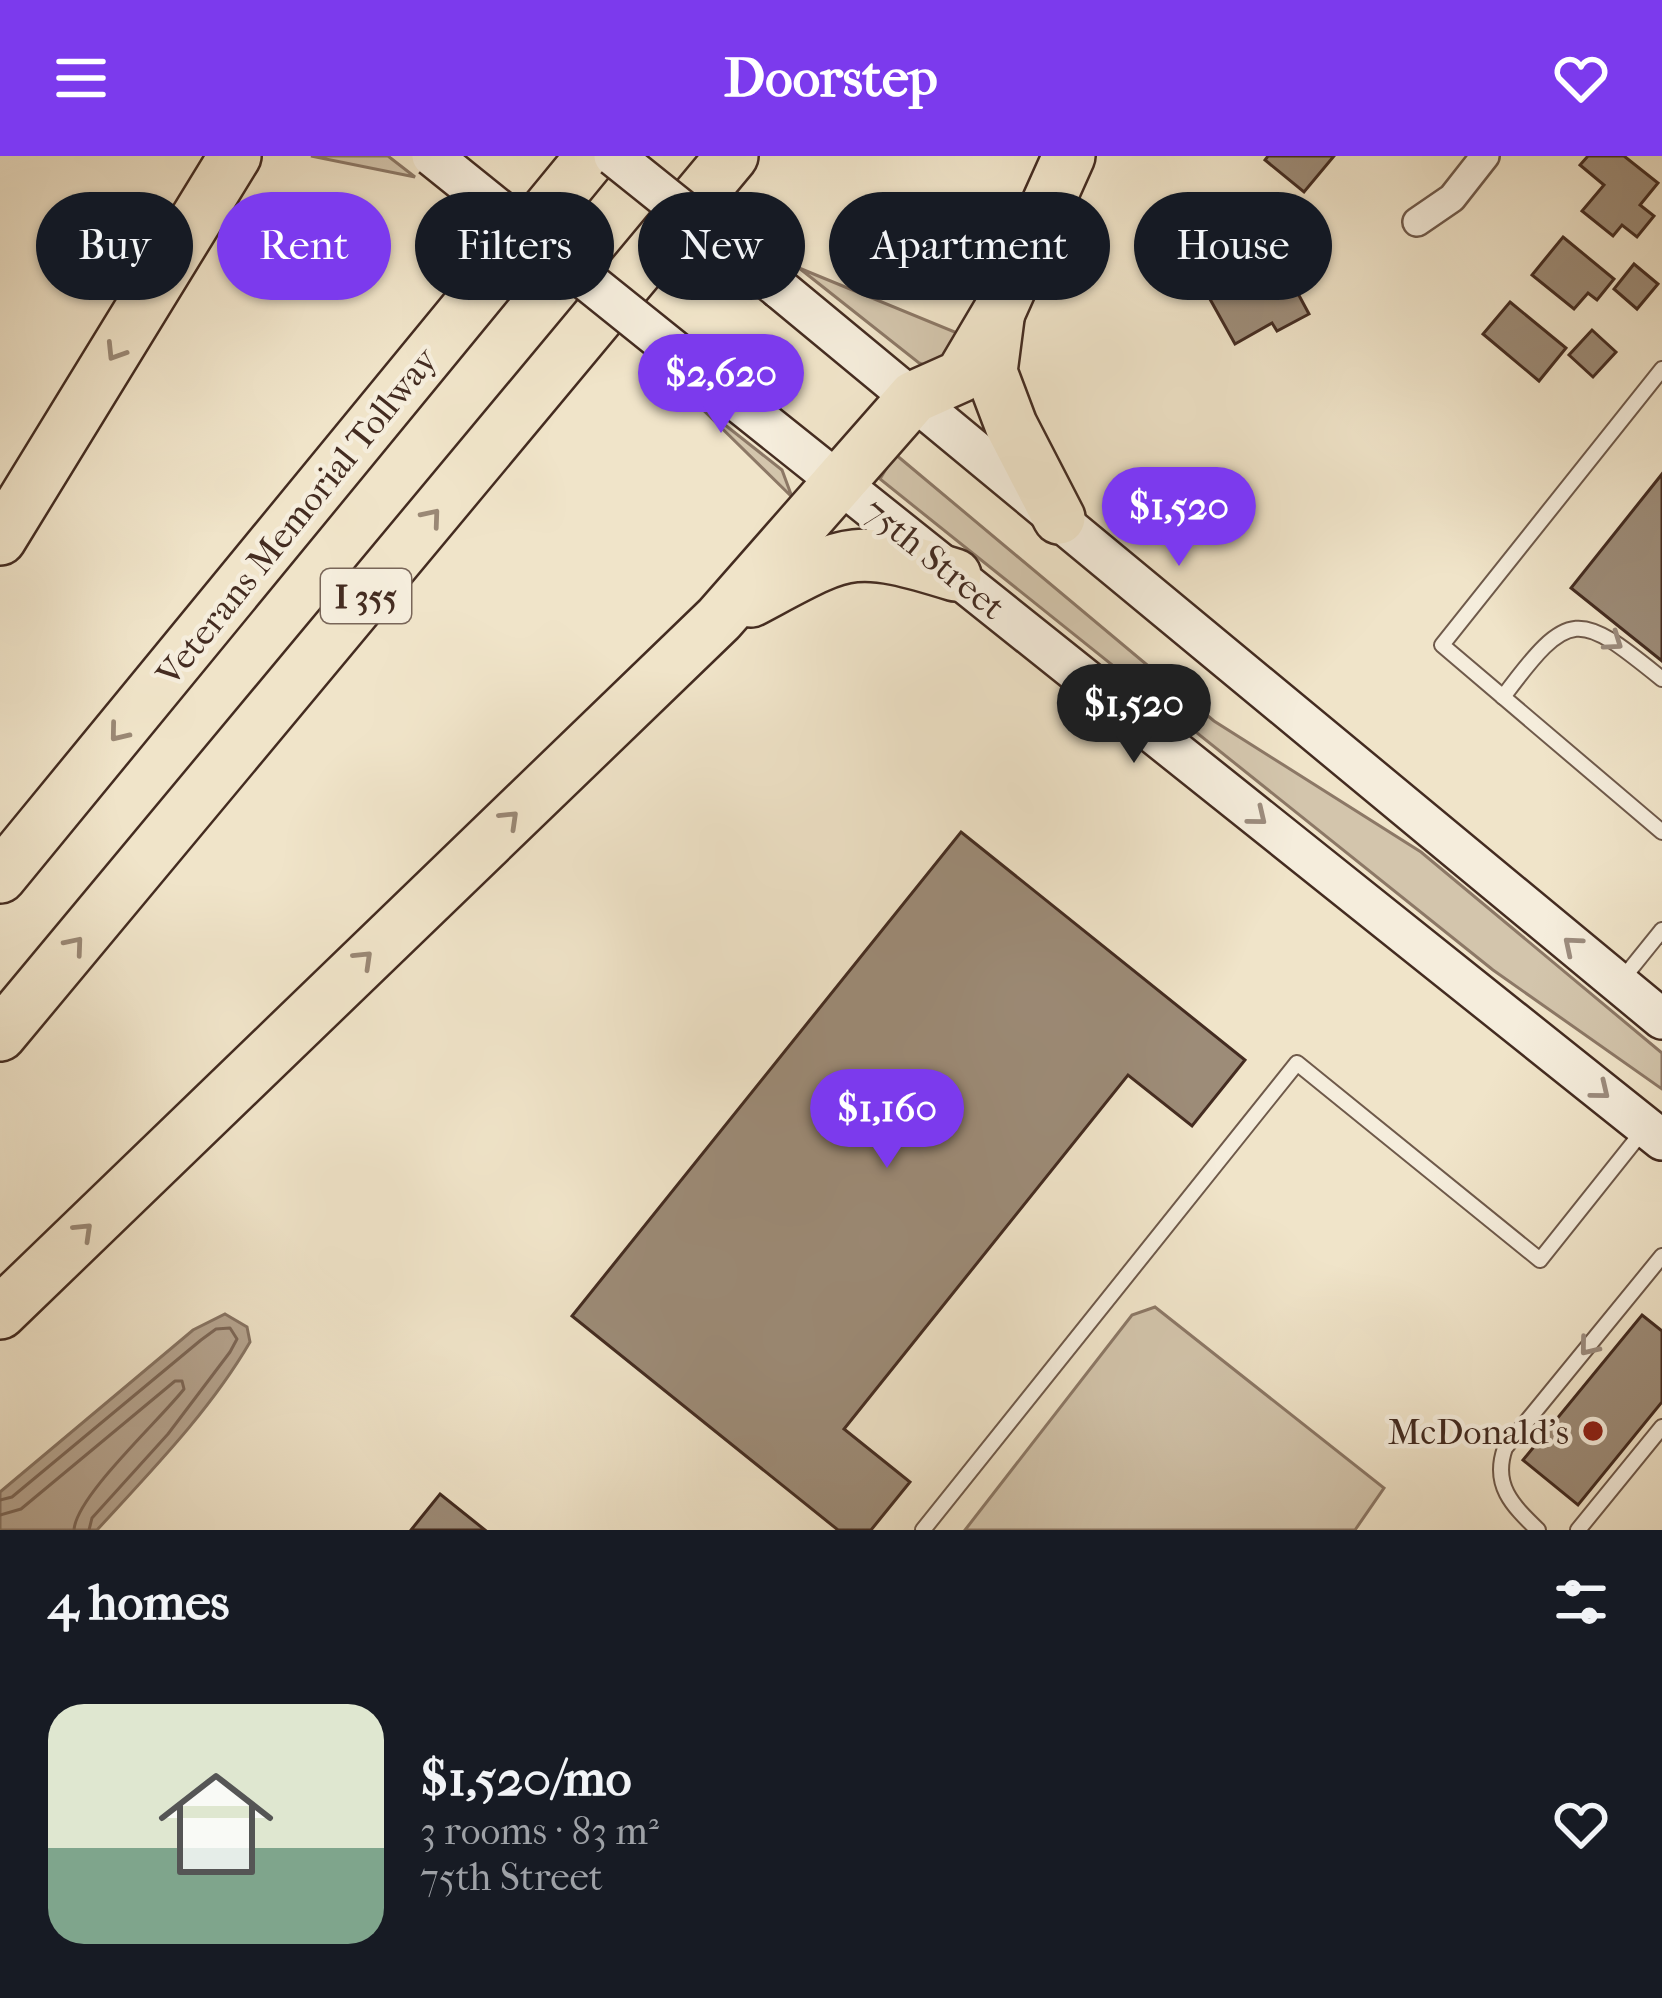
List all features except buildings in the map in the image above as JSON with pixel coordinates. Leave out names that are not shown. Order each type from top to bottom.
[{"type":"highway","name":"Veterans Memorial Tollway","points":[[0,877],[592,156]]},
{"type":"highway","name":"I 355","points":[[0,1035],[732,156]]},
{"type":"highway","points":[[0,1312],[718,619],[914,398],[961,376],[1000,310],[1069,156]]},
{"type":"highway","points":[[0,539],[224,164]]},
{"type":"highway","points":[[1000,310],[991,372],[1011,425],[1059,518]]},
{"type":"highway","points":[[718,619],[846,554],[881,552],[955,575]]},
{"type":"main road","name":"75th Street","points":[[432,156],[1654,1134]]},
{"type":"main road","points":[[614,156],[914,398],[1662,1019]]},
{"type":"street","points":[[1417,222],[1452,198],[1485,156]]},
{"type":"lane","points":[[1662,368],[1442,645],[1662,832]]},
{"type":"lane","points":[[1503,697],[1550,639],[1581,626],[1603,632],[1662,680]]},
{"type":"lane","points":[[1618,983],[1662,930]]},
{"type":"lane","points":[[923,1530],[1298,1063],[1540,1260],[1654,1134]]},
{"type":"lane","points":[[1538,1530],[1501,1487],[1498,1467],[1505,1448],[1662,1256]]},
{"type":"lane","points":[[1577,1530],[1662,1427]]},
{"type":"shaded area","points":[[311,156],[388,156],[415,177]]},
{"type":"shaded area","points":[[805,270],[829,280],[829,292],[805,273]]},
{"type":"shaded area","points":[[839,300],[877,300],[967,337],[935,369],[919,363]]},
{"type":"shaded area","points":[[691,398],[782,470],[792,497]]},
{"type":"shaded area","points":[[895,454],[1214,721],[1421,852],[1662,1053],[1662,1089],[1493,970],[880,479]]},
{"type":"shaded area","points":[[1155,1307],[1384,1488],[1355,1530],[965,1530],[1132,1315]]},
{"type":"water","points":[[225,1314],[247,1327],[250,1342],[198,1416],[97,1530],[0,1530],[0,1492],[193,1330]]},
{"type":"place","name":"McDonald's","points":[[1593,1431]]}]
